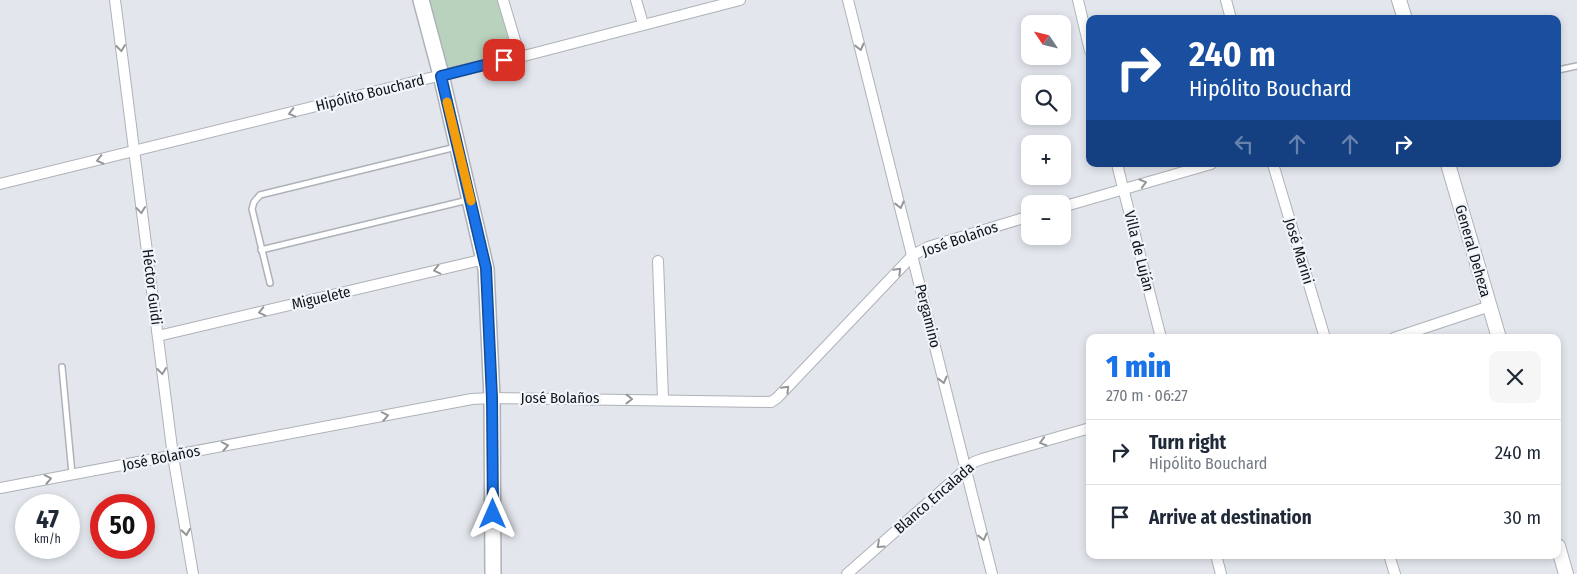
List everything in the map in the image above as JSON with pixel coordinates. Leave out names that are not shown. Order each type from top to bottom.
[{"type":"main road","points":[[421,0],[485,259],[492,398],[493,574]]},
{"type":"street","name":"Héctor Guidi","points":[[115,0],[173,456],[192,574]]},
{"type":"street","points":[[503,0],[520,57]]},
{"type":"street","points":[[636,0],[643,24]]},
{"type":"street","name":"Hipólito Bouchard","points":[[0,184],[520,57],[740,0]]},
{"type":"street","name":"Pergamino","points":[[848,0],[992,574]]},
{"type":"street","points":[[1078,0],[1086,34]]},
{"type":"street","points":[[1226,0],[1230,15]]},
{"type":"street","points":[[1399,0],[1404,15]]},
{"type":"street","name":"Villa de Luján","points":[[1118,167],[1160,334]]},
{"type":"street","points":[[1071,204],[1200,167]]},
{"type":"street","name":"José Marini","points":[[1274,167],[1324,334]]},
{"type":"street","name":"General Deheza","points":[[1449,167],[1497,334]]},
{"type":"street","name":"José Bolaños","points":[[0,488],[472,399],[663,399],[771,402],[777,398],[913,255],[928,247],[1021,219]]},
{"type":"street","name":"Miguelete","points":[[158,336],[485,259]]},
{"type":"street","points":[[658,261],[663,399]]},
{"type":"street","points":[[1406,334],[1490,306]]},
{"type":"street","name":"Blanco Encalada","points":[[847,574],[965,469],[982,459],[1086,429]]},
{"type":"street","points":[[1561,556],[1566,574]]},
{"type":"street","points":[[1217,559],[1221,574]]},
{"type":"street","points":[[1390,559],[1395,574]]},
{"type":"lane","points":[[1561,69],[1577,66]]},
{"type":"lane","points":[[270,283],[252,209],[254,202],[260,194],[457,146]]},
{"type":"lane","points":[[262,250],[470,200]]},
{"type":"lane","points":[[62,368],[72,475]]},
{"type":"green space","points":[[421,0],[503,0],[520,57],[441,75]]},
{"type":"slow traffic","points":[[447,102],[471,201]]},
{"type":"route","points":[[493,514],[492,398],[485,259],[441,76],[504,60]]}]
